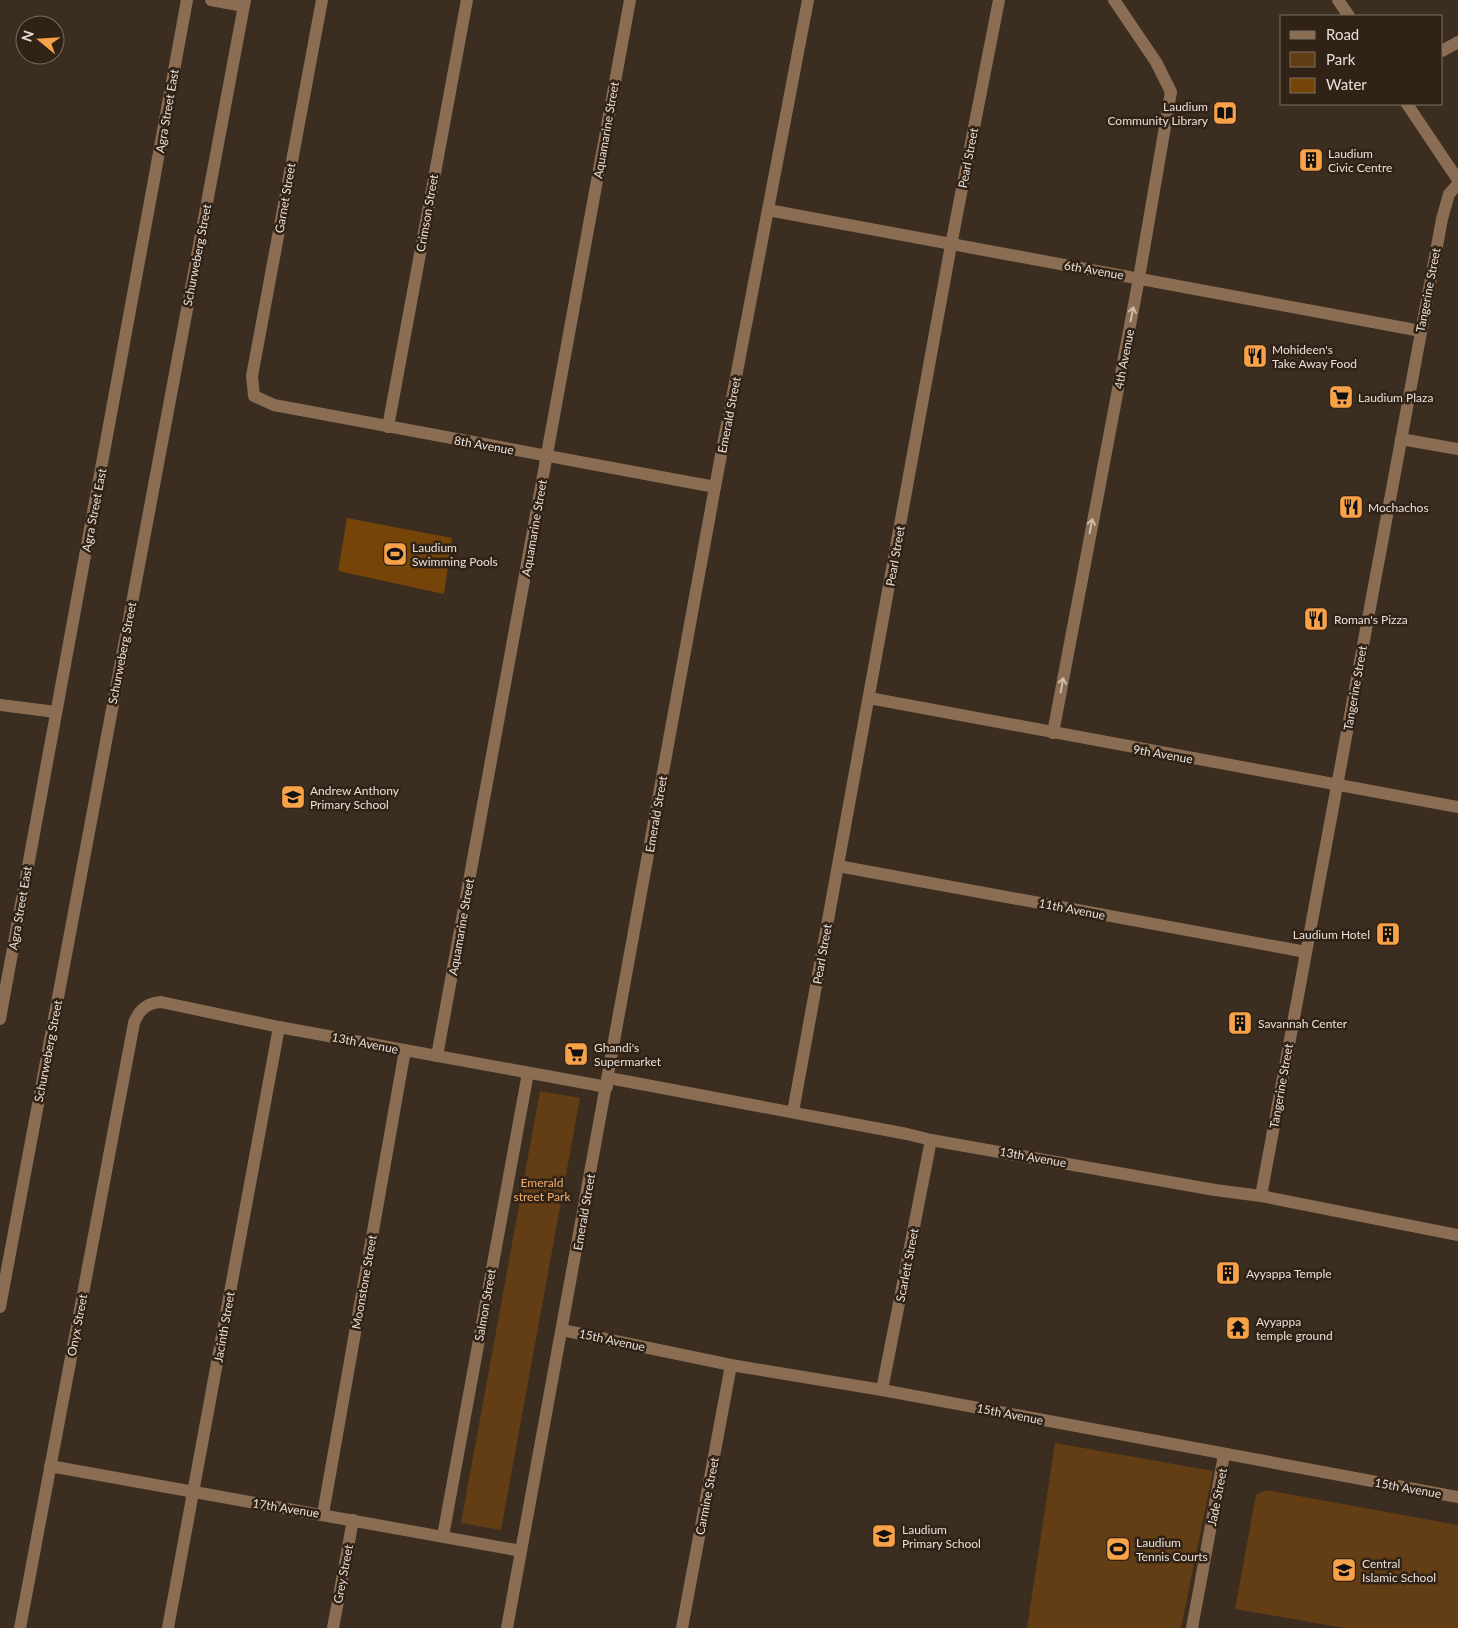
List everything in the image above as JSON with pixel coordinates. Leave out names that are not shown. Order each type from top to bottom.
[{"type":"street","name":"Agra Street East","points":[[0,1019],[188,0]]},
{"type":"street","points":[[211,0],[245,3]]},
{"type":"street","name":"Garnet Street","points":[[254,396],[251,385],[253,370],[322,0]]},
{"type":"street","name":"Crimson Street","points":[[388,427],[467,0]]},
{"type":"street","name":"Aquamarine Street","points":[[437,1056],[630,0]]},
{"type":"street","name":"Emerald Street","points":[[507,1628],[608,1083],[715,487],[808,0]]},
{"type":"street","name":"Pearl Street","points":[[793,1112],[951,245],[999,0]]},
{"type":"street","name":"4th Avenue","points":[[1053,733],[1139,278],[1171,92],[1156,62],[1114,0]]},
{"type":"street","points":[[1338,0],[1348,15]]},
{"type":"street","name":"Schurweberg Street","points":[[0,1307],[245,3]]},
{"type":"street","points":[[1443,50],[1458,42]]},
{"type":"street","points":[[1408,105],[1458,180]]},
{"type":"street","name":"Tangerine Street","points":[[1261,1196],[1444,211],[1449,194],[1458,184]]},
{"type":"street","name":"6th Avenue","points":[[768,210],[1421,330]]},
{"type":"street","name":"8th Avenue","points":[[254,396],[274,406],[715,487]]},
{"type":"street","points":[[1401,438],[1458,449]]},
{"type":"street","name":"9th Avenue","points":[[869,698],[1458,807]]},
{"type":"street","points":[[0,705],[56,712]]},
{"type":"street","name":"11th Avenue","points":[[838,866],[1306,952]]},
{"type":"street","name":"13th Avenue","points":[[134,1023],[142,1008],[152,1003],[161,1002],[279,1027],[528,1073],[608,1083],[793,1112],[931,1140],[1215,1190],[1261,1196],[1458,1235]]},
{"type":"street","name":"Onyx Street","points":[[20,1628],[134,1023]]},
{"type":"street","name":"Jacinth Street","points":[[168,1628],[279,1027]]},
{"type":"street","name":"Moonstone Street","points":[[323,1514],[405,1050]]},
{"type":"street","name":"Salmon Street","points":[[443,1536],[528,1073]]},
{"type":"street","name":"Scarlett Street","points":[[882,1390],[931,1140]]},
{"type":"street","name":"15th Avenue","points":[[562,1330],[731,1365],[882,1390],[1458,1497]]},
{"type":"street","name":"Carmine Street","points":[[682,1628],[731,1365]]},
{"type":"street","name":"Jade Street","points":[[1192,1628],[1224,1455]]},
{"type":"street","name":"17th Avenue","points":[[50,1466],[521,1551]]},
{"type":"street","name":"Grey Street","points":[[333,1628],[353,1520]]},
{"type":"green space","name":"Emerald street Park","points":[[540,1091],[580,1098],[501,1530],[461,1523]]},
{"type":"green space","name":"Laudium Tennis Courts","points":[[1055,1443],[1213,1471],[1181,1628],[1027,1628]]},
{"type":"green space","name":"Central Islamic School","points":[[1266,1490],[1458,1525],[1458,1628],[1344,1628],[1235,1609],[1256,1495]]},
{"type":"water","name":"Laudium Swimming Pools","points":[[347,518],[452,538],[444,594],[338,571]]},
{"type":"place","name":"Laudium Community Library","points":[[1225,113]]},
{"type":"place","name":"Laudium Civic Centre","points":[[1311,160]]},
{"type":"place","name":"Mohideen's Take Away Food","points":[[1255,356]]},
{"type":"place","name":"Laudium Plaza","points":[[1341,397]]},
{"type":"place","name":"Mochachos","points":[[1351,507]]},
{"type":"place","name":"Laudium Swimming Pools","points":[[395,554]]},
{"type":"place","name":"Roman's Pizza","points":[[1316,619]]},
{"type":"place","name":"Andrew Anthony Primary School","points":[[293,797]]},
{"type":"place","name":"Laudium Hotel","points":[[1388,934]]},
{"type":"place","name":"Savannah Center","points":[[1240,1023]]},
{"type":"place","name":"Ghandi's Supermarket","points":[[576,1054]]},
{"type":"place","name":"Ayyappa Temple","points":[[1228,1273]]},
{"type":"place","name":"Ayyappa temple ground","points":[[1238,1328]]},
{"type":"place","name":"Laudium Primary School","points":[[884,1536]]},
{"type":"place","name":"Laudium Tennis Courts","points":[[1118,1549]]},
{"type":"place","name":"Central Islamic School","points":[[1344,1570]]}]
